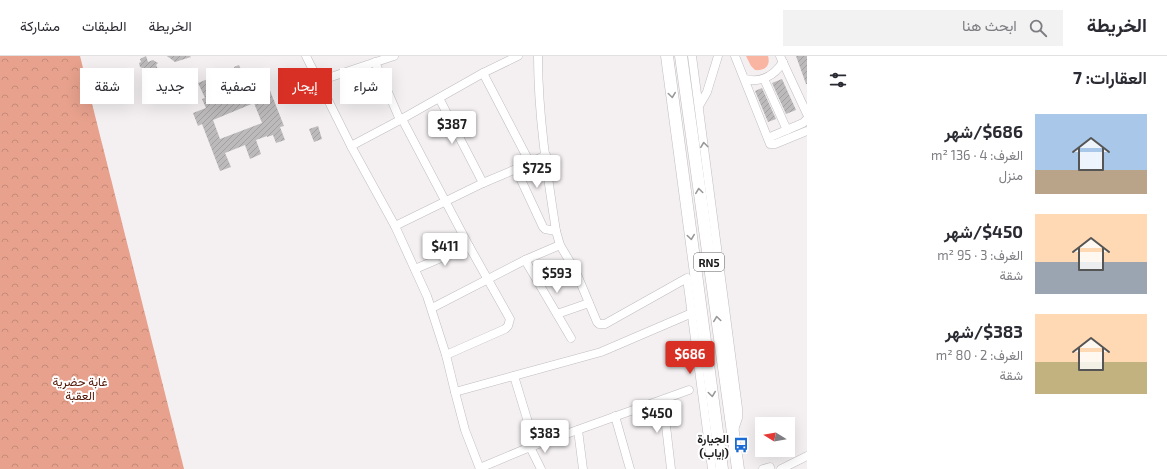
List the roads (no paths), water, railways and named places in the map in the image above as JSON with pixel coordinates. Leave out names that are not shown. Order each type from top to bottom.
[{"type":"highway","name":"RN5","points":[[667,56],[722,469]]},
{"type":"highway","name":"RN5","points":[[681,56],[738,469]]},
{"type":"street","points":[[306,56],[312,68]]},
{"type":"street","points":[[332,77],[384,58],[394,56]]},
{"type":"street","points":[[351,146],[401,120],[483,73],[518,56]]},
{"type":"street","points":[[538,56],[540,112],[556,231],[560,245],[576,272],[599,324],[605,324],[687,278],[712,469]]},
{"type":"street","points":[[692,56],[738,408],[738,418],[733,433]]},
{"type":"street","points":[[699,106],[707,92],[718,56]]},
{"type":"street","points":[[735,56],[770,144],[774,145],[807,131]]},
{"type":"street","points":[[745,79],[764,79],[777,71],[782,59]]},
{"type":"street","points":[[782,59],[807,114]]},
{"type":"street","points":[[375,62],[401,120],[487,280],[510,319],[508,326],[505,328],[446,355]]},
{"type":"street","points":[[483,73],[530,163]]},
{"type":"street","points":[[764,79],[787,130]]},
{"type":"street","points":[[439,98],[483,183]]},
{"type":"street","points":[[330,104],[351,146],[395,226],[432,308],[446,355],[465,430],[480,469],[533,446],[689,390]]},
{"type":"street","points":[[768,138],[803,124],[807,119]]},
{"type":"street","points":[[395,226],[483,183],[546,155]]},
{"type":"street","points":[[516,169],[543,227],[545,229],[556,231]]},
{"type":"street","points":[[432,308],[525,260],[560,245]]},
{"type":"street","points":[[414,269],[469,246]]},
{"type":"street","points":[[525,260],[571,338]]},
{"type":"street","points":[[557,314],[589,303]]},
{"type":"street","points":[[455,392],[601,352],[692,312]]},
{"type":"street","points":[[514,376],[533,446],[541,469]]},
{"type":"street","points":[[663,400],[671,469]]},
{"type":"street","points":[[615,416],[630,469]]},
{"type":"street","points":[[578,430],[583,469]]},
{"type":"street","points":[[781,469],[807,456]]},
{"type":"place","name":"الجيارة (إياب)","points":[[741,445]]},
{"type":"park label","name":"غابة حضرية العقبة","points":[[80,388]]}]
